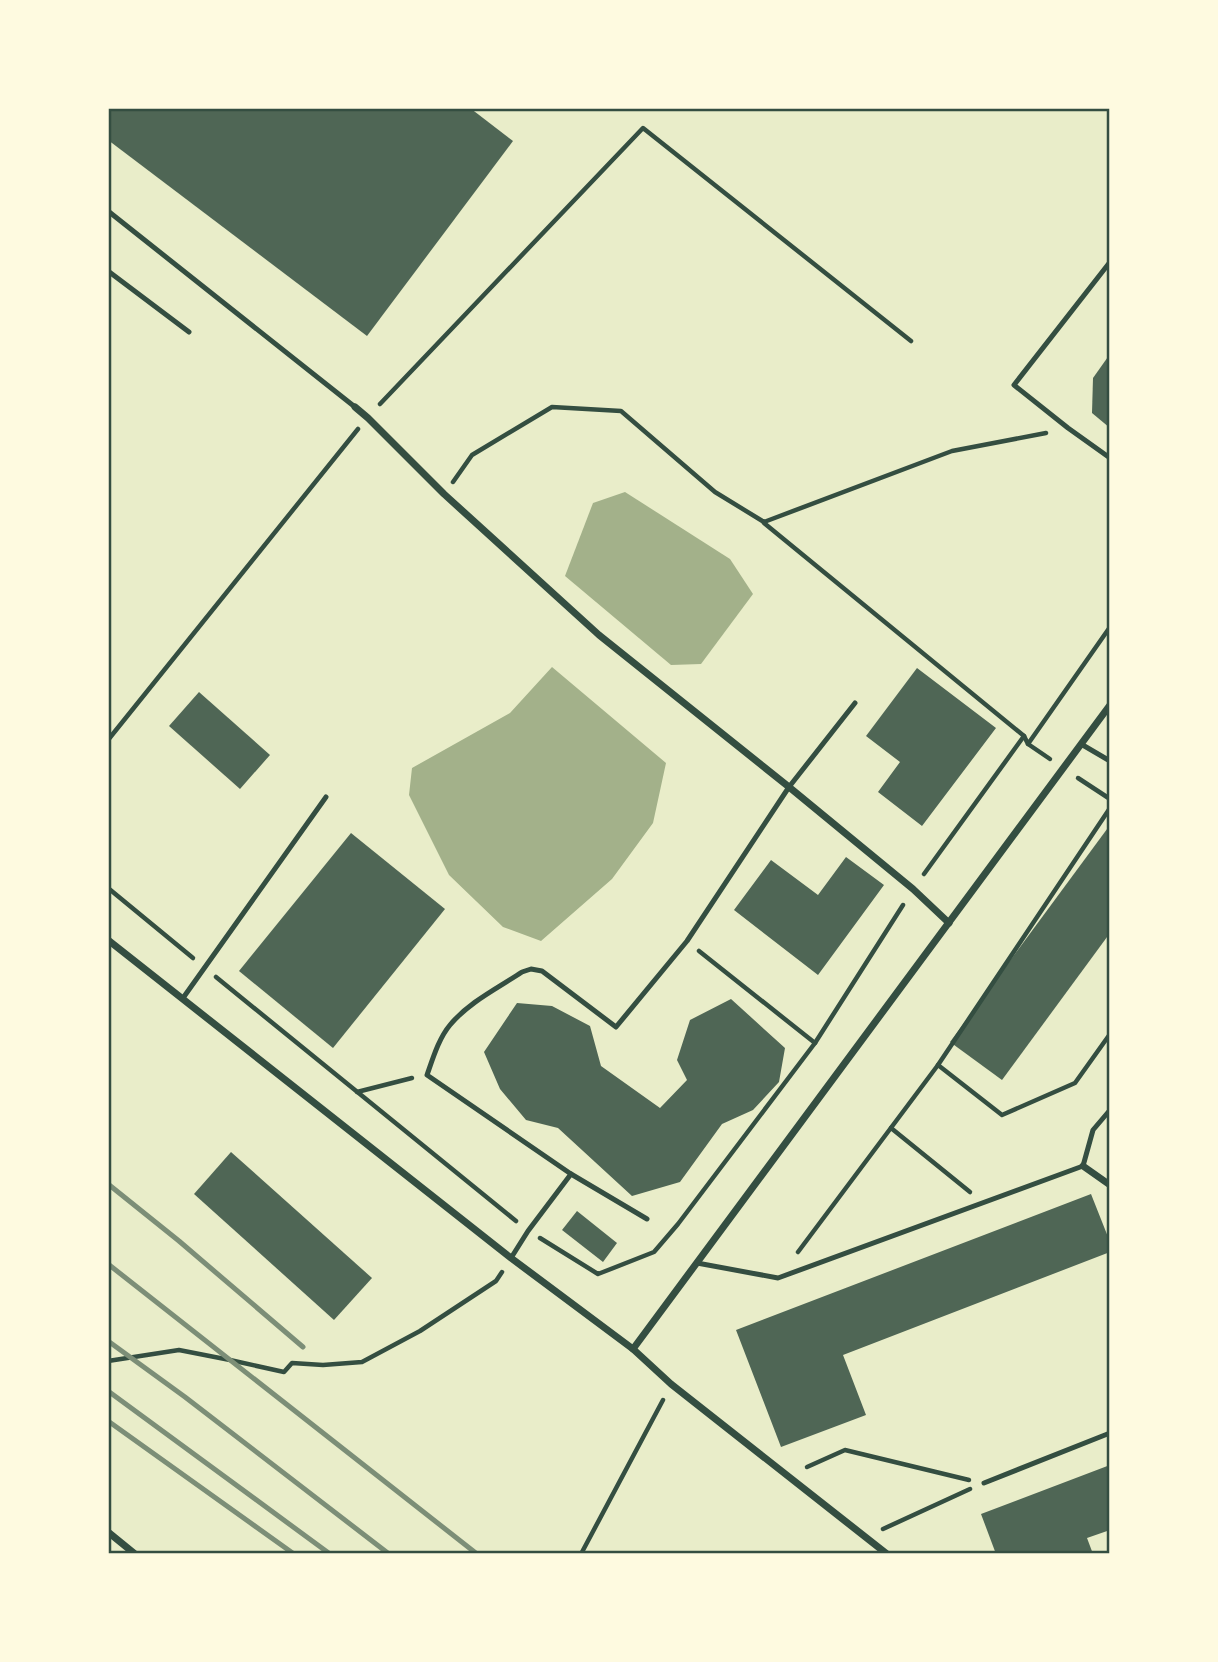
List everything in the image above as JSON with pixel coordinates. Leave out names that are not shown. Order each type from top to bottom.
[{"type":"street","points":[[355,407],[444,494],[599,635],[913,889],[949,923]]},
{"type":"street","points":[[633,1349],[1110,705]]},
{"type":"street","points":[[108,940],[511,1258],[633,1349],[671,1384],[887,1553]]},
{"type":"street","points":[[1083,1166],[1110,1185]]},
{"type":"street","points":[[108,1532],[135,1553]]},
{"type":"lane","points":[[108,211],[355,407]]},
{"type":"lane","points":[[1110,262],[1014,386],[1110,458]]},
{"type":"lane","points":[[108,271],[189,332]]},
{"type":"lane","points":[[647,1219],[571,1174],[427,1075],[436,1050],[449,1026],[465,1010],[522,972],[531,969],[542,971],[616,1027],[687,941],[789,787],[855,703]]},
{"type":"lane","points":[[1081,744],[1110,761]]},
{"type":"lane","points":[[183,998],[326,797]]},
{"type":"lane","points":[[697,1263],[778,1278],[984,1203],[1083,1166],[1093,1130],[1110,1110]]},
{"type":"lane","points":[[511,1258],[571,1174]]},
{"type":"lane","points":[[984,1483],[1110,1433]]},
{"type":"path","points":[[108,740],[368,418],[643,128],[911,341]]},
{"type":"path","points":[[444,494],[472,454],[552,407],[621,411],[715,492],[764,522],[1024,736],[1028,744],[1110,627]]},
{"type":"path","points":[[764,522],[952,452],[1068,428]]},
{"type":"path","points":[[778,1278],[938,1065],[1110,808]]},
{"type":"path","points":[[108,888],[528,1231],[598,1273],[654,1252],[816,1043],[687,941]]},
{"type":"path","points":[[938,1065],[1002,1115],[1075,1083],[1110,1034]]},
{"type":"path","points":[[357,1092],[427,1075]]},
{"type":"path","points":[[891,1128],[984,1203]]},
{"type":"path","points":[[108,1362],[179,1350],[284,1372],[292,1363],[323,1365],[362,1362],[420,1331],[496,1281],[511,1258]]},
{"type":"path","points":[[581,1553],[671,1384]]},
{"type":"path","points":[[788,1475],[845,1450],[984,1483]]},
{"type":"path","points":[[866,1536],[984,1483]]},
{"type":"shaded area","points":[[625,492],[730,559],[753,594],[701,664],[671,665],[565,576],[593,503]]},
{"type":"shaded area","points":[[552,667],[666,763],[653,823],[612,879],[541,941],[503,927],[449,875],[409,795],[412,768],[510,713]]},
{"type":"building","points":[[108,108],[470,108],[513,141],[367,336],[108,140]]},
{"type":"building","points":[[1110,354],[1110,428],[1092,413],[1093,378]]},
{"type":"building","points":[[917,668],[996,728],[922,826],[878,792],[900,762],[866,736]]},
{"type":"building","points":[[199,692],[270,755],[240,789],[169,726]]},
{"type":"building","points":[[1110,825],[1110,933],[1002,1080],[950,1042]]},
{"type":"building","points":[[351,833],[445,909],[333,1048],[239,971]]},
{"type":"building","points":[[846,857],[884,885],[818,975],[734,910],[771,860],[818,895]]},
{"type":"building","points":[[731,999],[785,1048],[779,1082],[753,1110],[722,1124],[680,1182],[632,1196],[558,1128],[526,1120],[500,1089],[484,1052],[517,1003],[552,1006],[590,1026],[601,1066],[660,1108],[687,1080],[677,1060],[690,1020]]},
{"type":"building","points":[[231,1152],[372,1278],[334,1320],[194,1194]]},
{"type":"building","points":[[1091,1194],[1110,1242],[1110,1252],[843,1355],[866,1415],[781,1447],[736,1330]]},
{"type":"building","points":[[577,1211],[617,1243],[603,1262],[562,1230]]},
{"type":"building","points":[[1110,1465],[1110,1530],[1087,1538],[1093,1554],[996,1554],[981,1514]]},
{"type":"railway","points":[[108,1184],[303,1347]]},
{"type":"railway","points":[[108,1264],[477,1554]]},
{"type":"railway","points":[[108,1341],[389,1554]]},
{"type":"railway","points":[[108,1391],[330,1554]]},
{"type":"railway","points":[[108,1421],[294,1554]]}]
